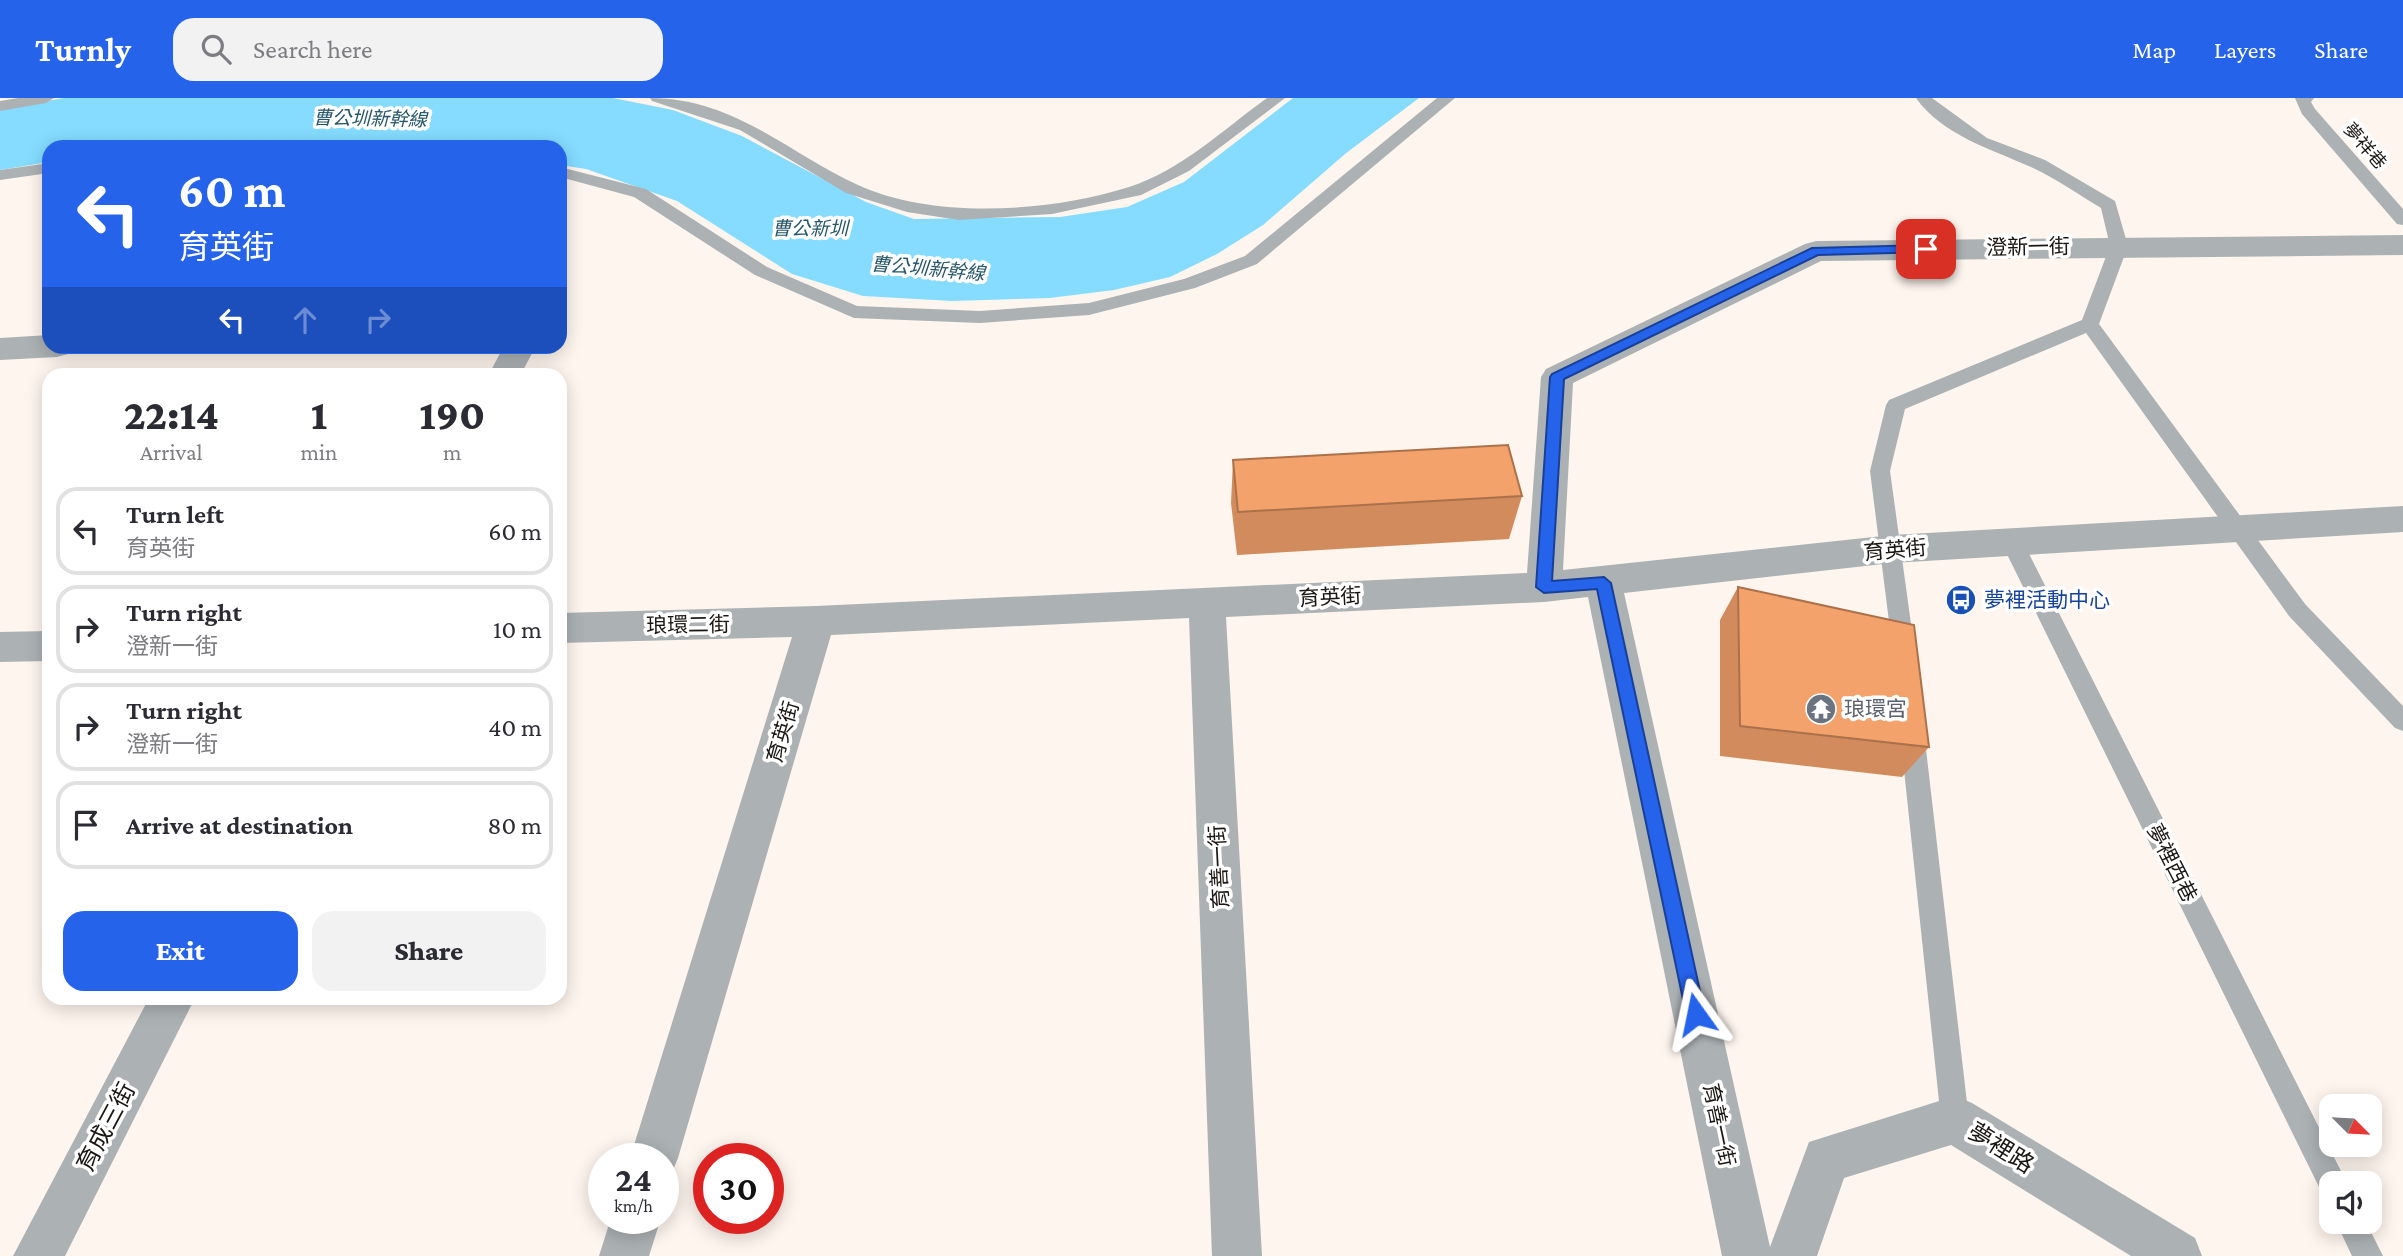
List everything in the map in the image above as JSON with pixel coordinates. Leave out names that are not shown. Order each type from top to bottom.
[{"type":"street","name":"澄新一街","points":[[1544,587],[1557,377],[1816,251],[2403,245]]},
{"type":"street","points":[[0,349],[42,347]]},
{"type":"street","name":"育英街","points":[[659,1143],[816,621],[1544,587],[1604,583],[1892,549],[2403,519]]},
{"type":"street","name":"育善一街","points":[[1604,583],[1747,1256]]},
{"type":"street","name":"育善一街","points":[[1207,603],[1237,1256]]},
{"type":"street","name":"琅環二街","points":[[567,628],[816,621]]},
{"type":"street","points":[[0,648],[42,646]]},
{"type":"street","name":"育成三街","points":[[38,1256],[169,1005]]},
{"type":"street","name":"夢裡路","points":[[1792,1256],[1826,1159],[1955,1120],[2176,1256]]},
{"type":"street","points":[[624,1256],[631,1234]]},
{"type":"lane","points":[[0,106],[46,98]]},
{"type":"lane","points":[[658,98],[680,103],[746,127],[852,189],[906,207],[959,215],[1052,209],[1135,191],[1183,167],[1277,98]]},
{"type":"lane","points":[[567,174],[640,193],[761,271],[854,312],[980,317],[1089,309],[1189,284],[1251,260],[1447,98]]},
{"type":"lane","points":[[1906,672],[1880,471],[1896,405],[2090,324],[2119,246],[2109,205],[2039,164],[1981,141],[1930,106],[1924,98]]},
{"type":"lane","name":"夢祥巷","points":[[2306,98],[2302,100],[2308,111],[2403,219]]},
{"type":"lane","points":[[0,176],[42,169]]},
{"type":"lane","points":[[2090,324],[2297,610],[2403,721]]},
{"type":"lane","name":"夢裡西巷","points":[[2012,542],[2326,1171]]},
{"type":"lane","points":[[1910,712],[1955,1120]]},
{"type":"lane","points":[[2357,1234],[2368,1256]]},
{"type":"water","name":"曹公新圳","points":[[64,98],[613,98],[673,110],[742,136],[866,202],[914,219],[1060,217],[1127,207],[1184,182],[1293,98],[1419,98],[1345,154],[1263,225],[1217,254],[1170,277],[1114,290],[1050,298],[952,301],[863,296],[792,274],[677,201],[586,169],[567,166],[567,140],[42,140],[42,163],[0,170],[0,109]]},
{"type":"building","points":[[1508,445],[1522,496],[1238,512],[1233,460]]},
{"type":"building","name":"琅環宮","points":[[1738,587],[1914,625],[1929,747],[1740,726]]},
{"type":"place","name":"夢裡活動中心","points":[[1961,600]]},
{"type":"place","name":"琅環宮","points":[[1821,709]]},
{"type":"route","points":[[1696,1014],[1604,583],[1544,587],[1557,377],[1816,251],[1926,249]]},
{"type":"water label","name":"曹公圳新幹線","points":[[370,118]]},
{"type":"water label","name":"曹公圳新幹線","points":[[928,268]]}]
